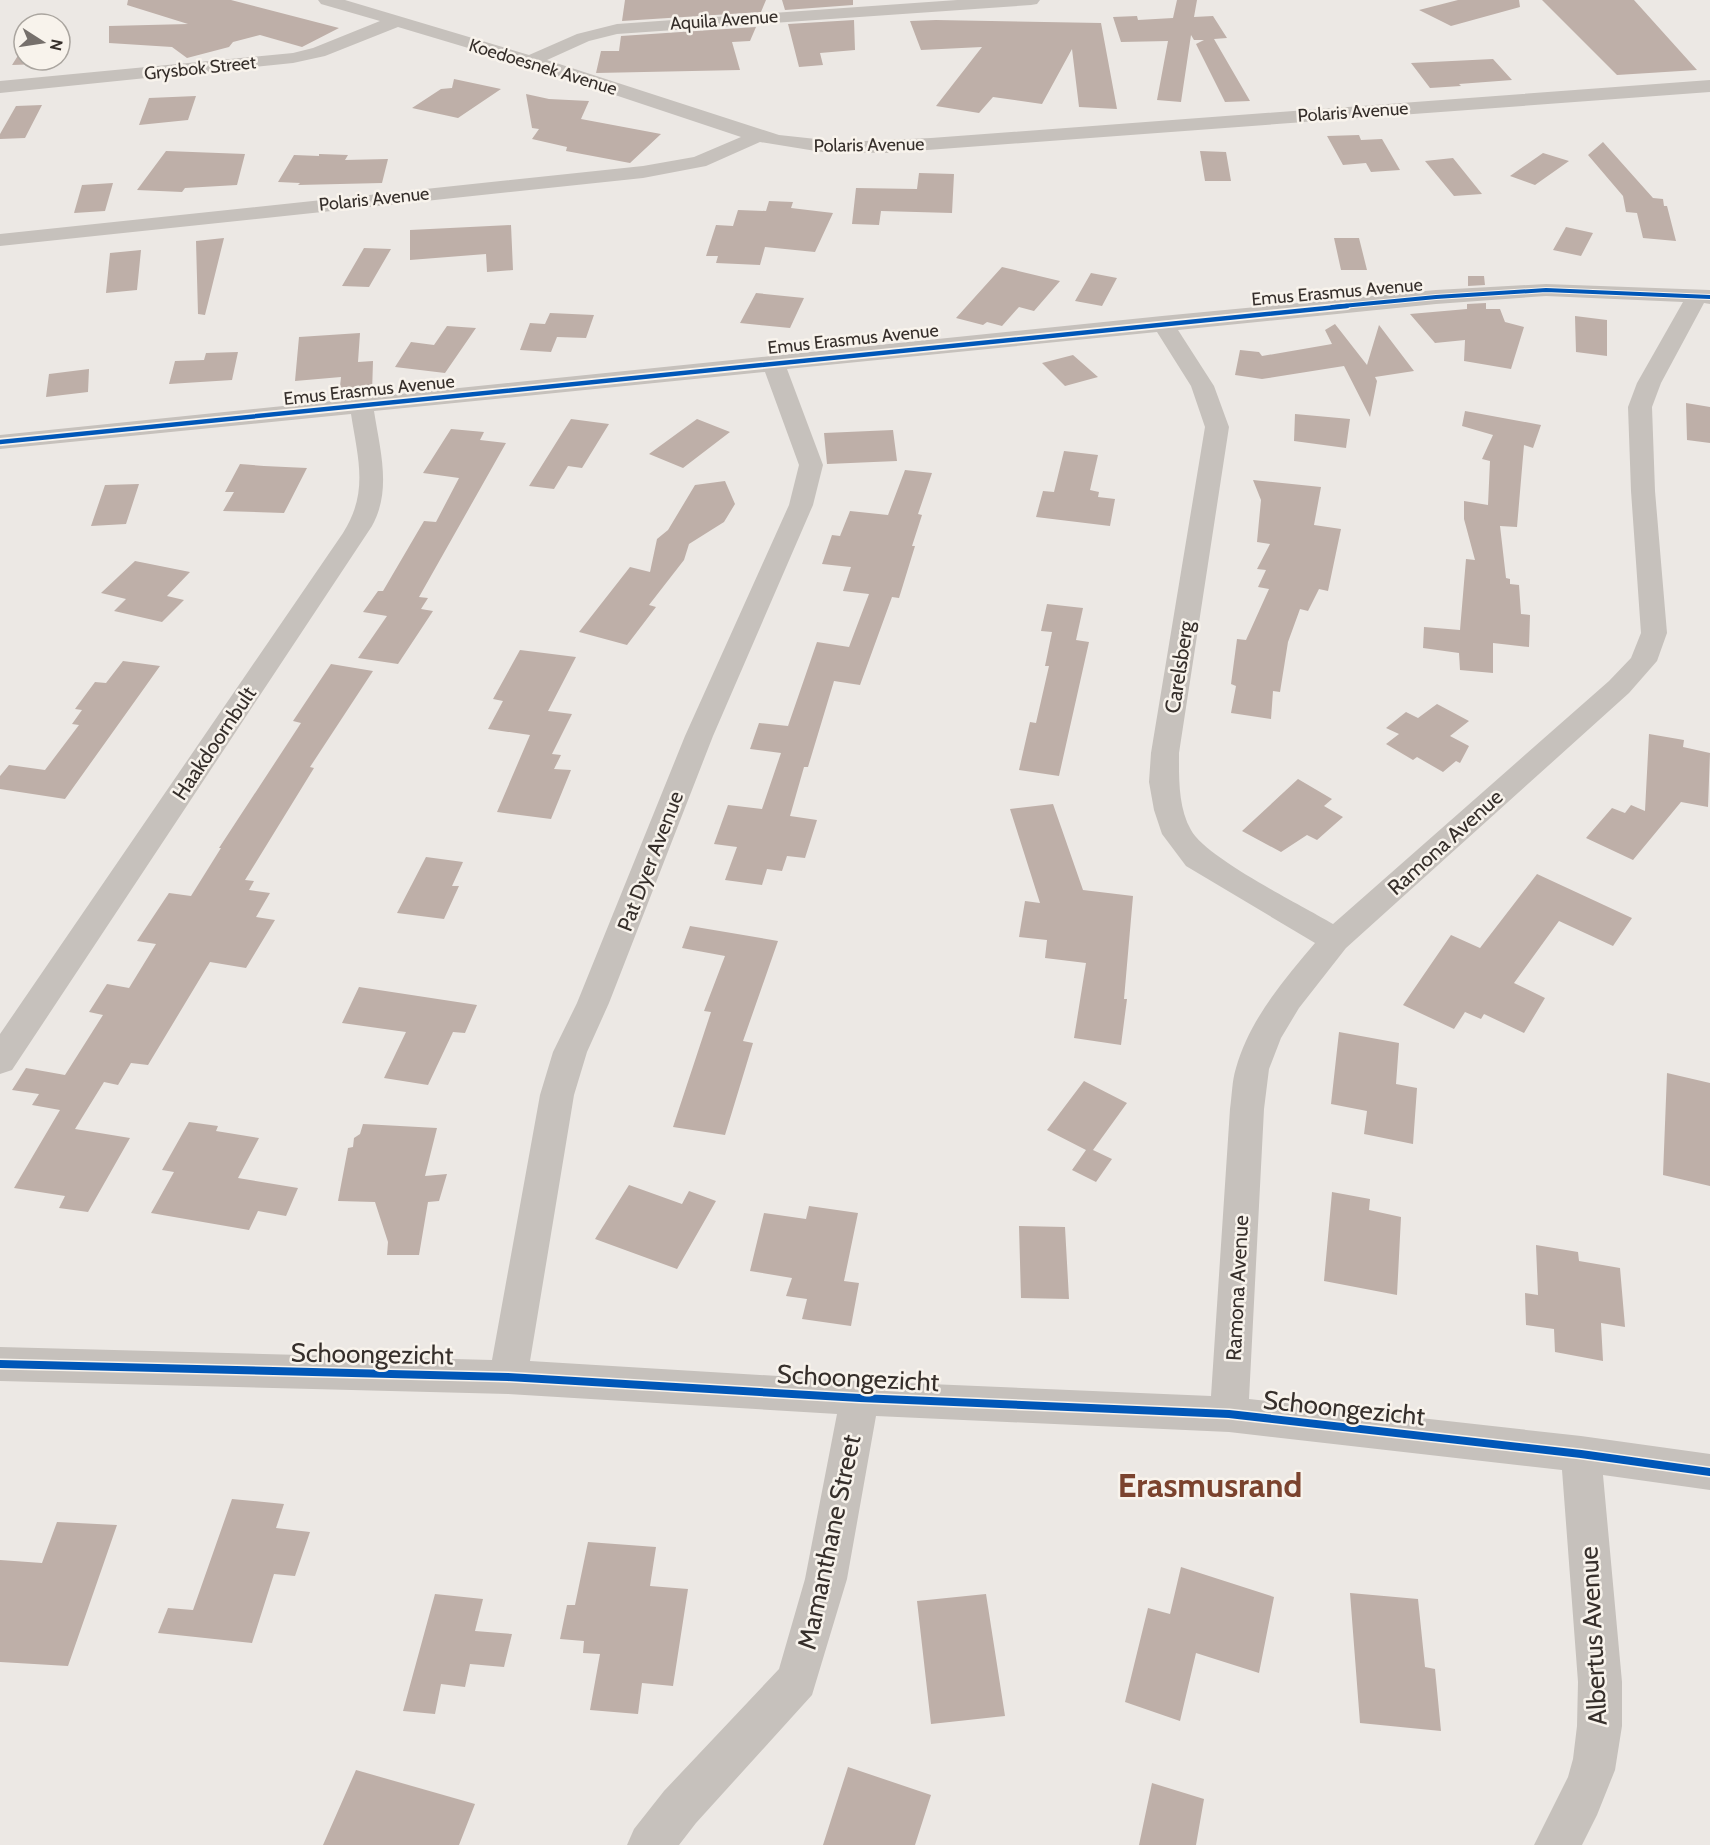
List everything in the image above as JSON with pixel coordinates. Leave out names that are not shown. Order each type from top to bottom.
[{"type":"street","name":"Koedoesnek Avenue","points":[[327,0],[394,22],[531,61],[758,136]]},
{"type":"street","name":"Aquila Avenue","points":[[531,61],[574,40],[616,29],[1030,0]]},
{"type":"street","name":"Grysbok Street","points":[[0,87],[293,58],[319,52],[394,22]]},
{"type":"street","name":"Polaris Avenue","points":[[0,240],[644,172],[699,162],[758,136],[806,146],[871,148],[1710,86]]},
{"type":"street","name":"Emus Erasmus Avenue","points":[[0,442],[1436,297],[1546,290],[1703,297]]},
{"type":"street","name":"Ramona Avenue","points":[[1229,1414],[1247,1109],[1252,1069],[1265,1036],[1287,999],[1335,940],[1619,687],[1642,661],[1654,633],[1643,491],[1640,407],[1649,383],[1703,297]]},
{"type":"street","name":"Carelsberg","points":[[1162,323],[1207,395],[1214,409],[1217,427],[1165,753],[1164,782],[1169,810],[1177,834],[1197,858],[1335,940]]},
{"type":"street","name":"Pat Dyer Avenue","points":[[507,1377],[553,1116],[570,1053],[594,1004],[699,736],[801,505],[808,484],[811,465],[808,454],[773,363]]},
{"type":"street","name":"Haakdoornbult","points":[[0,1061],[337,561],[366,514],[371,502],[371,485],[362,406]]},
{"type":"street","name":"Schoongezicht","points":[[0,1364],[507,1377],[860,1398],[1229,1414],[1581,1454],[1710,1472]]},
{"type":"street","name":"Mamanthane Street","points":[[650,1845],[680,1807],[789,1692],[797,1680],[826,1579],[860,1398]]},
{"type":"street","name":"Albertus Avenue","points":[[1557,1845],[1585,1792],[1594,1768],[1600,1713],[1600,1682],[1581,1454]]},
{"type":"building","points":[[128,0],[231,0],[339,28],[302,47],[260,35],[233,42],[229,47],[187,58],[172,47],[109,43],[109,26],[188,24],[127,5]]},
{"type":"building","points":[[625,0],[766,0],[761,12],[622,21]]},
{"type":"building","points":[[782,0],[853,0],[853,5],[785,10]]},
{"type":"building","points":[[1177,0],[1197,0],[1194,17],[1213,16],[1227,38],[1214,39],[1250,101],[1225,102],[1196,44],[1204,40],[1194,40],[1191,35],[1181,102],[1157,100],[1168,41],[1121,42],[1113,17],[1137,16],[1138,20],[1173,18]]},
{"type":"building","points":[[1458,0],[1519,0],[1520,7],[1451,26],[1419,10]]},
{"type":"building","points":[[1542,0],[1634,0],[1697,70],[1617,75]]},
{"type":"building","points":[[854,20],[855,50],[820,53],[823,65],[799,67],[788,24]]},
{"type":"building","points":[[910,21],[1101,23],[1117,109],[1079,107],[1072,49],[1042,104],[993,97],[979,113],[936,106],[982,47],[921,50]]},
{"type":"building","points":[[756,27],[750,41],[732,42],[740,70],[596,73],[601,51],[619,51],[621,36]]},
{"type":"building","points":[[1493,59],[1512,80],[1430,88],[1411,63]]},
{"type":"building","points":[[454,79],[501,89],[458,118],[412,108],[441,89],[452,88]]},
{"type":"building","points":[[526,94],[549,99],[589,101],[581,119],[661,134],[630,163],[566,151],[567,147],[532,139],[539,129],[532,128]]},
{"type":"building","points":[[196,96],[188,120],[139,125],[149,98]]},
{"type":"building","points":[[42,105],[25,138],[0,139],[0,134],[16,106]]},
{"type":"building","points":[[1359,135],[1361,140],[1382,139],[1400,170],[1371,172],[1366,163],[1343,165],[1327,136]]},
{"type":"building","points":[[1603,142],[1653,198],[1663,199],[1676,241],[1643,238],[1637,213],[1626,212],[1623,196],[1588,155]]},
{"type":"building","points":[[166,151],[245,154],[237,185],[185,188],[182,192],[137,190]]},
{"type":"building","points":[[1200,151],[1226,152],[1231,181],[1205,181]]},
{"type":"building","points":[[1543,153],[1569,161],[1535,185],[1510,176]]},
{"type":"building","points":[[319,154],[348,155],[345,160],[388,159],[382,183],[298,185],[300,183],[278,182],[294,155],[319,156]]},
{"type":"building","points":[[1453,158],[1482,194],[1454,196],[1425,161]]},
{"type":"building","points":[[919,173],[954,174],[952,213],[881,211],[879,225],[852,224],[856,188],[917,189]]},
{"type":"building","points":[[113,183],[105,211],[74,213],[82,185]]},
{"type":"building","points":[[769,201],[793,202],[791,208],[833,213],[815,252],[765,247],[760,265],[716,263],[718,256],[706,256],[716,225],[733,226],[738,210],[766,211]]},
{"type":"building","points":[[511,225],[513,270],[487,272],[486,254],[410,260],[410,230]]},
{"type":"building","points":[[1566,227],[1593,233],[1581,256],[1553,250]]},
{"type":"building","points":[[224,238],[205,315],[198,314],[196,241]]},
{"type":"building","points":[[1334,238],[1359,238],[1367,270],[1341,270]]},
{"type":"building","points":[[364,248],[391,249],[369,287],[342,286]]},
{"type":"building","points":[[141,250],[137,290],[106,293],[110,253]]},
{"type":"building","points":[[1002,267],[1060,281],[1034,311],[1019,307],[1002,326],[987,322],[983,325],[956,318]]},
{"type":"building","points":[[1091,273],[1117,278],[1102,306],[1075,301]]},
{"type":"building","points":[[1468,276],[1484,276],[1485,285],[1468,286]]},
{"type":"building","points":[[756,293],[804,298],[790,328],[740,323]]},
{"type":"building","points":[[1486,303],[1486,309],[1500,309],[1505,322],[1524,327],[1511,369],[1464,361],[1465,340],[1435,343],[1410,314],[1467,309],[1467,304]]},
{"type":"building","points":[[550,313],[594,315],[586,338],[557,337],[551,352],[520,350],[530,323],[545,324]]},
{"type":"building","points":[[1575,316],[1607,320],[1607,356],[1576,352]]},
{"type":"building","points":[[1335,324],[1367,365],[1379,325],[1414,371],[1375,377],[1377,381],[1370,417],[1344,366],[1262,379],[1235,375],[1240,350],[1259,352],[1262,356],[1332,344],[1325,330]]},
{"type":"building","points":[[447,326],[476,328],[445,373],[395,367],[411,342],[434,345]]},
{"type":"building","points":[[360,333],[358,362],[373,361],[372,393],[339,396],[341,377],[295,381],[299,337]]},
{"type":"building","points":[[238,352],[232,380],[169,384],[175,361],[204,360],[206,353]]},
{"type":"building","points":[[1073,355],[1098,377],[1065,386],[1042,363]]},
{"type":"building","points":[[89,369],[88,392],[46,397],[49,374]]},
{"type":"building","points":[[1686,403],[1710,407],[1710,443],[1687,440]]},
{"type":"building","points":[[1465,411],[1541,425],[1533,448],[1524,445],[1517,527],[1500,526],[1506,578],[1510,579],[1510,584],[1519,585],[1521,614],[1530,615],[1529,647],[1493,643],[1493,673],[1460,670],[1459,653],[1423,648],[1424,627],[1460,630],[1466,559],[1475,560],[1464,519],[1464,501],[1488,505],[1490,461],[1482,459],[1493,435],[1462,426]]},
{"type":"building","points":[[1295,414],[1350,419],[1346,448],[1294,441]]},
{"type":"building","points":[[571,419],[609,424],[582,468],[568,466],[554,489],[529,486]]},
{"type":"building","points":[[697,419],[730,432],[683,468],[649,454]]},
{"type":"building","points":[[451,429],[484,432],[480,440],[506,443],[419,597],[428,598],[421,609],[433,611],[398,664],[358,658],[387,616],[363,612],[378,591],[383,591],[424,521],[436,522],[459,478],[423,473]]},
{"type":"building","points":[[893,430],[897,461],[827,464],[824,433]]},
{"type":"building","points":[[1064,451],[1098,455],[1090,490],[1099,492],[1098,497],[1115,499],[1110,526],[1036,517],[1043,491],[1054,492]]},
{"type":"building","points":[[240,464],[307,468],[284,513],[223,511],[234,492],[225,492]]},
{"type":"building","points":[[905,470],[932,473],[918,514],[922,515],[912,546],[915,546],[899,598],[892,597],[860,685],[834,681],[808,767],[804,767],[790,816],[817,820],[805,858],[787,856],[782,871],[767,869],[762,885],[725,880],[737,847],[714,844],[728,805],[762,809],[781,753],[750,749],[759,723],[788,726],[817,642],[849,647],[869,594],[843,591],[851,567],[822,564],[832,535],[840,536],[850,511],[888,515]]},
{"type":"building","points":[[1253,480],[1321,487],[1314,525],[1341,529],[1328,591],[1319,589],[1308,611],[1300,609],[1288,642],[1280,692],[1273,691],[1271,719],[1231,713],[1236,686],[1231,684],[1237,639],[1246,640],[1269,589],[1258,587],[1266,570],[1257,569],[1270,544],[1257,542],[1261,500]]},
{"type":"building","points":[[725,481],[735,504],[724,522],[689,544],[684,560],[649,605],[656,607],[627,645],[579,632],[630,567],[650,572],[657,539],[668,530],[695,485]]},
{"type":"building","points":[[139,484],[126,524],[91,526],[105,485]]},
{"type":"building","points":[[135,561],[190,572],[167,596],[184,600],[162,622],[114,611],[126,599],[101,593]]},
{"type":"building","points":[[1047,604],[1083,608],[1076,640],[1089,642],[1059,776],[1019,770],[1030,722],[1036,723],[1049,666],[1045,666],[1052,632],[1041,631]]},
{"type":"building","points":[[520,650],[576,657],[548,711],[572,714],[552,754],[561,755],[554,769],[571,770],[551,819],[497,812],[530,735],[488,729],[503,701],[493,699]]},
{"type":"building","points":[[123,661],[160,666],[65,799],[0,789],[0,776],[9,765],[45,770],[79,725],[72,724],[82,710],[75,709],[95,682],[106,683]]},
{"type":"building","points":[[331,664],[373,671],[310,767],[314,768],[245,880],[254,881],[249,890],[270,893],[256,917],[275,920],[246,968],[210,962],[148,1065],[131,1063],[118,1085],[104,1082],[75,1129],[130,1138],[88,1212],[59,1208],[65,1196],[14,1188],[60,1110],[32,1105],[39,1094],[12,1090],[26,1068],[65,1075],[103,1015],[89,1012],[107,984],[129,988],[156,944],[137,941],[169,893],[191,896],[221,848],[219,848],[301,723],[293,721]]},
{"type":"building","points":[[1437,704],[1469,721],[1450,736],[1469,746],[1460,763],[1456,761],[1443,772],[1417,757],[1413,760],[1386,744],[1399,734],[1386,728],[1406,712],[1418,718]]},
{"type":"building","points":[[1649,734],[1684,740],[1683,747],[1710,753],[1708,807],[1681,802],[1633,860],[1586,838],[1612,808],[1625,813],[1631,805],[1645,811]]},
{"type":"building","points":[[1298,779],[1332,799],[1324,806],[1343,817],[1317,840],[1307,835],[1281,852],[1242,831]]},
{"type":"building","points":[[1053,804],[1083,890],[1133,896],[1124,999],[1127,999],[1121,1045],[1074,1038],[1086,963],[1045,958],[1047,940],[1019,937],[1025,901],[1040,903],[1010,809]]},
{"type":"building","points":[[426,857],[463,862],[452,886],[459,886],[444,919],[397,913]]},
{"type":"building","points":[[1537,874],[1632,918],[1613,946],[1559,921],[1514,983],[1545,998],[1524,1033],[1484,1014],[1481,1019],[1465,1012],[1454,1029],[1403,1005],[1451,935],[1480,948]]},
{"type":"building","points":[[690,926],[778,941],[743,1041],[753,1043],[725,1135],[673,1127],[711,1012],[704,1011],[725,956],[682,948]]},
{"type":"building","points":[[359,987],[477,1005],[465,1033],[453,1032],[428,1085],[384,1078],[406,1032],[342,1023]]},
{"type":"building","points":[[1339,1032],[1399,1043],[1396,1084],[1417,1088],[1413,1144],[1364,1134],[1367,1111],[1331,1104]]},
{"type":"building","points":[[1667,1073],[1710,1083],[1710,1186],[1663,1175]]},
{"type":"building","points":[[1084,1081],[1127,1103],[1093,1150],[1112,1159],[1096,1182],[1072,1170],[1086,1150],[1047,1130]]},
{"type":"building","points":[[189,1122],[218,1126],[216,1131],[259,1138],[238,1178],[298,1188],[286,1216],[258,1211],[249,1230],[151,1213],[174,1172],[162,1170]]},
{"type":"building","points":[[363,1124],[437,1128],[425,1176],[447,1174],[439,1201],[428,1202],[419,1255],[387,1255],[388,1242],[375,1202],[338,1201],[348,1148],[353,1147],[354,1138],[360,1134]]},
{"type":"building","points":[[629,1185],[682,1204],[689,1191],[716,1201],[677,1269],[595,1239]]},
{"type":"building","points":[[1332,1192],[1370,1199],[1369,1210],[1401,1217],[1397,1295],[1324,1281]]},
{"type":"building","points":[[809,1206],[858,1213],[844,1281],[859,1283],[851,1326],[802,1319],[807,1299],[786,1296],[792,1278],[750,1271],[764,1213],[806,1219]]},
{"type":"building","points":[[1019,1226],[1065,1227],[1069,1299],[1021,1298]]},
{"type":"building","points":[[1536,1245],[1578,1252],[1579,1261],[1620,1268],[1625,1327],[1601,1323],[1603,1361],[1555,1352],[1554,1329],[1526,1325],[1525,1293],[1538,1295]]},
{"type":"building","points":[[232,1499],[284,1504],[276,1528],[310,1532],[295,1576],[274,1574],[252,1643],[158,1633],[168,1608],[193,1610]]},
{"type":"building","points":[[57,1522],[117,1525],[68,1666],[0,1662],[0,1560],[42,1563]]},
{"type":"building","points":[[588,1542],[656,1547],[650,1586],[688,1589],[673,1686],[642,1683],[638,1714],[590,1710],[600,1654],[583,1653],[584,1641],[560,1639],[567,1605],[575,1605]]},
{"type":"building","points":[[1181,1567],[1274,1597],[1259,1673],[1196,1653],[1180,1721],[1125,1702],[1148,1608],[1170,1614]]},
{"type":"building","points":[[1350,1593],[1418,1599],[1425,1667],[1435,1669],[1441,1731],[1360,1723]]},
{"type":"building","points":[[435,1594],[483,1599],[475,1631],[512,1634],[504,1667],[470,1664],[465,1687],[441,1684],[435,1714],[403,1711]]},
{"type":"building","points":[[986,1594],[1005,1716],[931,1724],[917,1601]]},
{"type":"building","points":[[848,1767],[931,1795],[915,1845],[823,1845]]},
{"type":"building","points":[[356,1770],[475,1804],[459,1845],[323,1845]]},
{"type":"building","points":[[1152,1783],[1204,1799],[1196,1845],[1139,1845]]},
{"type":"cycle path","points":[[0,442],[1436,297],[1546,290],[1710,297]]},
{"type":"cycle path","points":[[0,1364],[508,1377],[860,1398],[1229,1414],[1581,1454],[1710,1472]]},
{"type":"district","name":"Erasmusrand","points":[[1210,1485]]}]
